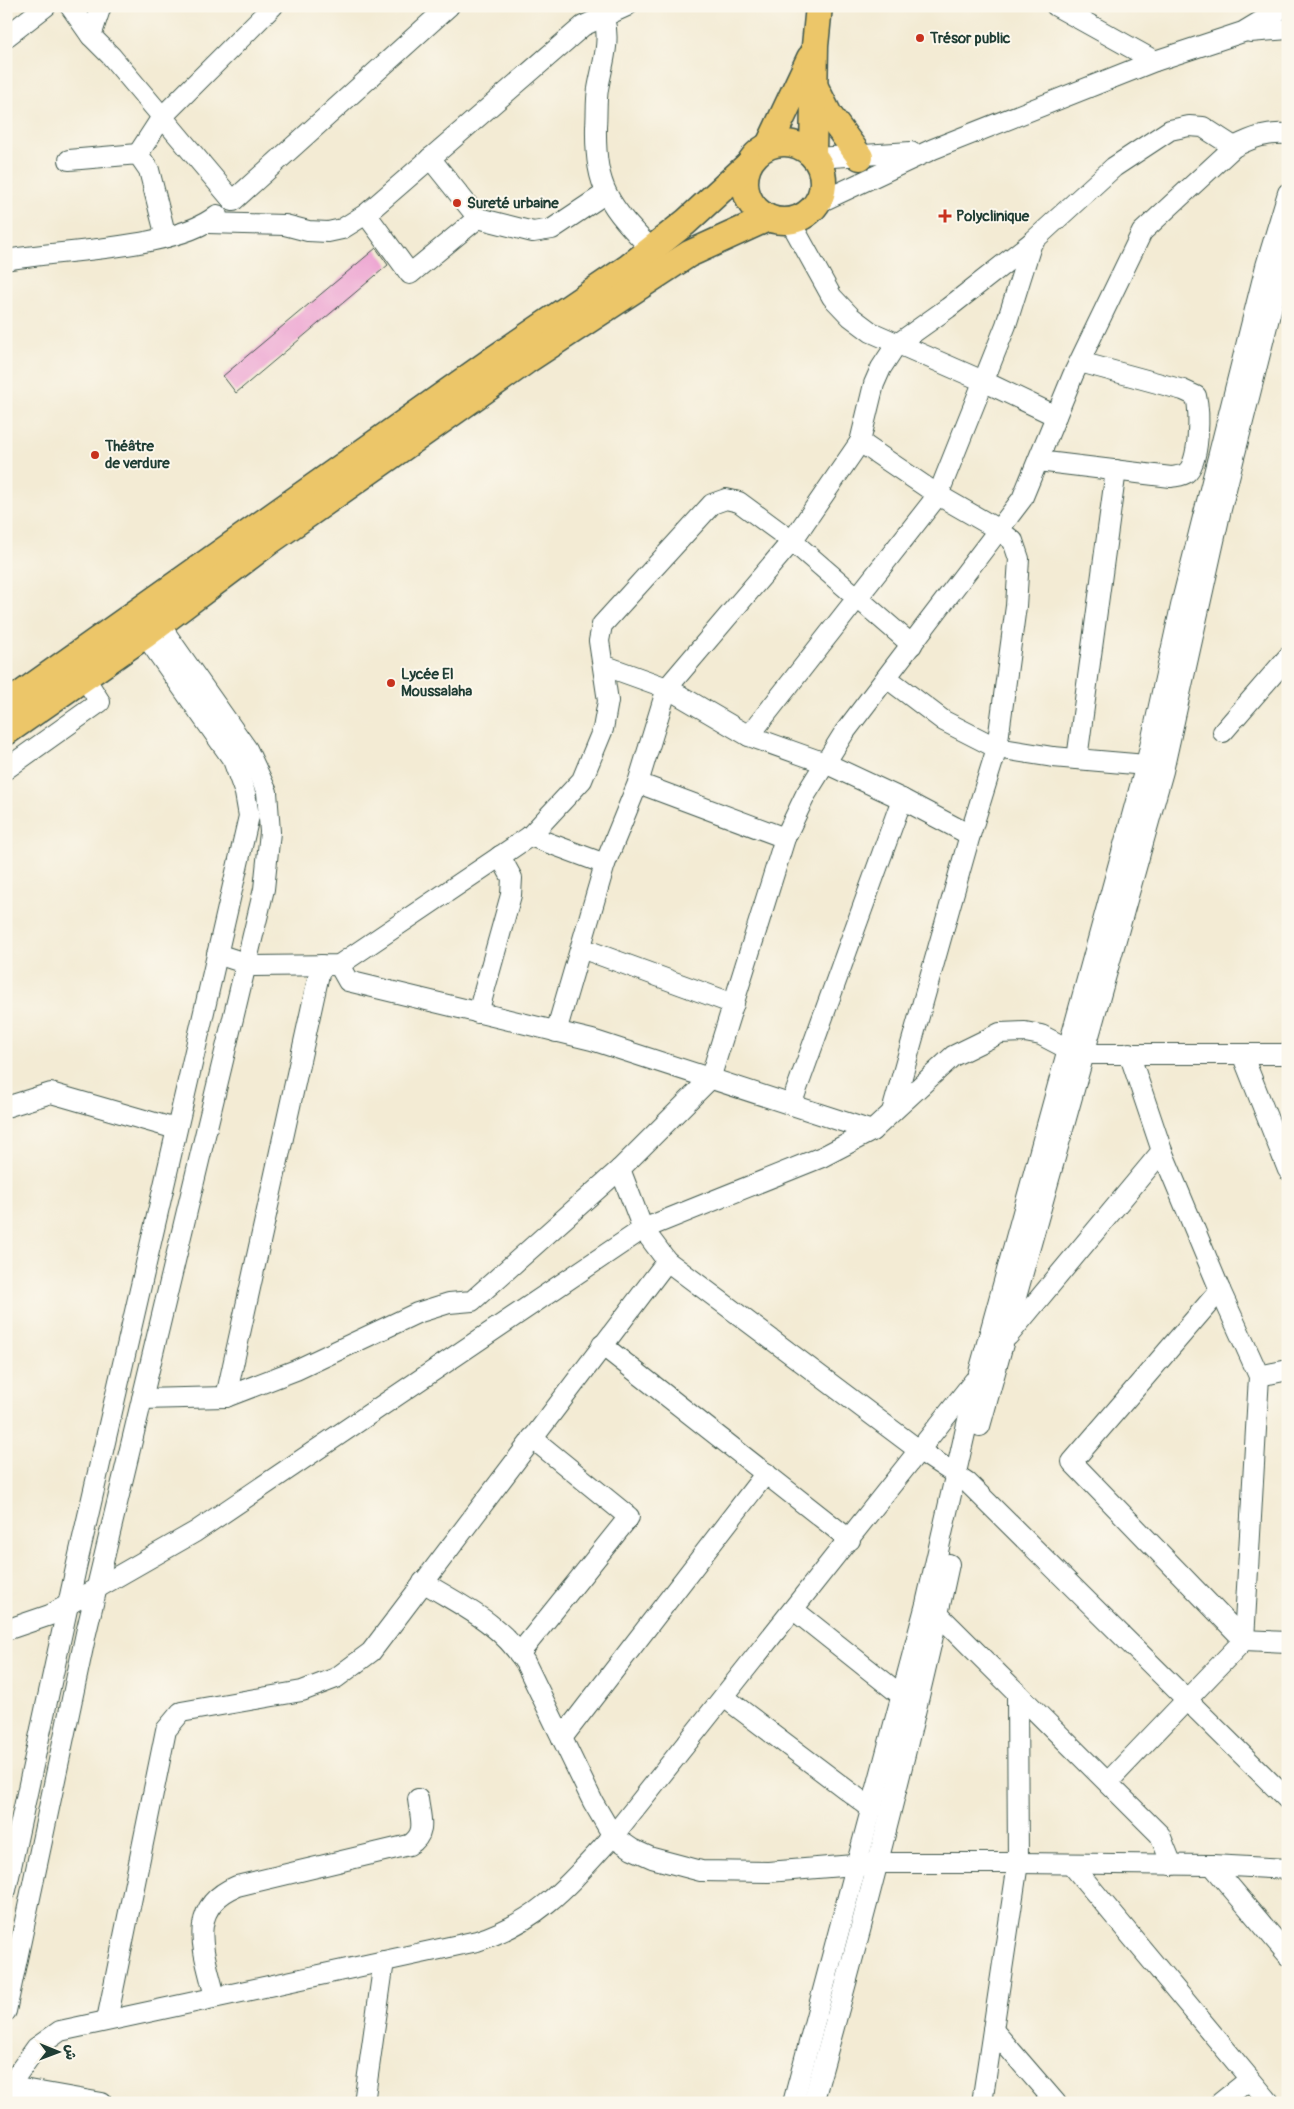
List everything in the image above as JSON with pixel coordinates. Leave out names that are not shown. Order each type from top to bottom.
[{"type":"main road","points":[[814,156],[815,46],[819,6]]},
{"type":"main road","points":[[769,145],[815,46]]},
{"type":"main road","points":[[814,84],[834,122],[860,157]]},
{"type":"main road","points":[[6,705],[302,494],[652,250],[686,222],[748,165],[761,150],[769,145],[781,142],[792,143],[803,147],[814,156],[822,172],[823,188],[818,203],[811,211],[779,220],[688,254],[632,290],[526,361],[270,541],[152,629],[6,732]]},
{"type":"main road","points":[[748,165],[744,177],[745,190],[750,202],[758,212],[779,220]]},
{"type":"street","points":[[6,37],[46,6]]},
{"type":"street","points":[[70,6],[91,36],[234,201]]},
{"type":"street","points":[[91,36],[101,6]]},
{"type":"street","points":[[138,154],[162,117],[273,6]]},
{"type":"street","points":[[208,223],[449,6]]},
{"type":"street","points":[[10,255],[166,237],[208,223],[285,224],[308,231],[328,232],[342,229],[366,214],[583,26],[627,6]]},
{"type":"street","points":[[1056,6],[1155,61]]},
{"type":"street","points":[[818,203],[932,149],[1155,61],[1243,32],[1286,6]]},
{"type":"street","points":[[604,18],[608,40],[597,92],[596,150],[600,181],[626,222],[652,250]]},
{"type":"street","points":[[1243,32],[1288,29]]},
{"type":"street","points":[[556,1032],[605,864],[638,783],[667,688],[792,541],[860,442],[874,384],[881,368],[896,345],[948,308],[1032,242],[1114,168],[1170,130],[1189,126],[1203,127],[1234,147]]},
{"type":"street","points":[[142,1400],[226,1397],[296,1370],[417,1312],[449,1303],[472,1301],[620,1169],[710,1079],[785,838],[806,794],[844,733],[1022,499],[1080,362],[1142,232],[1234,147],[1251,138],[1269,133],[1288,134]]},
{"type":"street","points":[[814,156],[860,157],[932,149]]},
{"type":"street","points":[[69,160],[138,154]]},
{"type":"street","points":[[138,154],[149,170],[166,237]]},
{"type":"street","points":[[430,158],[478,218],[533,232],[552,230],[606,193]]},
{"type":"street","points":[[1155,768],[1183,597],[1266,266],[1288,193]]},
{"type":"street","points":[[366,214],[410,274],[478,218]]},
{"type":"street","points":[[779,220],[832,297],[850,317],[870,332],[896,345],[983,381],[1056,416]]},
{"type":"street","points":[[749,736],[938,496],[1006,325],[1032,242]]},
{"type":"street","points":[[813,2103],[878,1863],[961,1478],[978,1376],[1076,1052],[1155,768],[1288,242]]},
{"type":"street","points":[[1038,461],[1171,477],[1185,475],[1194,465],[1200,410],[1196,396],[1183,390],[1080,362]]},
{"type":"street","points":[[860,442],[938,496],[999,530],[1013,541],[1019,559],[1016,606],[997,748],[970,835],[892,1112]]},
{"type":"street","points":[[1077,759],[1116,470]]},
{"type":"street","points":[[217,954],[254,966],[330,965],[530,836],[582,780],[603,729],[608,702],[599,641],[602,625],[712,504],[726,500],[738,502],[792,541],[912,645]]},
{"type":"street","points":[[6,1890],[68,1605],[249,816],[245,793],[232,760],[152,629]]},
{"type":"street","points":[[6,2010],[97,1588],[264,889],[270,832],[267,792],[247,749],[152,629]]},
{"type":"street","points":[[1223,732],[1288,657]]},
{"type":"street","points":[[603,665],[667,688],[749,736],[825,763],[902,799],[970,835]]},
{"type":"street","points":[[6,769],[100,702],[84,678]]},
{"type":"street","points":[[887,678],[944,721],[997,748],[1155,768]]},
{"type":"street","points":[[638,783],[785,838]]},
{"type":"street","points":[[791,1105],[902,799]]},
{"type":"street","points":[[530,836],[605,864]]},
{"type":"street","points":[[478,1012],[511,895],[512,878],[500,856]]},
{"type":"street","points":[[581,948],[734,1004]]},
{"type":"street","points":[[330,965],[348,981],[592,1040],[872,1131]]},
{"type":"street","points":[[226,1397],[330,965]]},
{"type":"street","points":[[6,1630],[50,1615],[195,1532],[643,1229],[822,1157],[872,1131],[953,1056],[1000,1033],[1025,1032],[1041,1035],[1076,1052],[1288,1054]]},
{"type":"street","points":[[961,1478],[1003,1342],[1076,1052]]},
{"type":"street","points":[[1108,1782],[1244,1640],[1260,1376],[1220,1290],[1162,1151],[1129,1053]]},
{"type":"street","points":[[1242,1054],[1288,1170]]},
{"type":"street","points":[[6,1107],[51,1093],[176,1130]]},
{"type":"street","points":[[1003,1342],[1162,1151]]},
{"type":"street","points":[[620,1169],[643,1229],[667,1262],[920,1451],[961,1478],[1288,1800]]},
{"type":"street","points":[[107,2020],[166,1730],[181,1712],[302,1691],[336,1678],[371,1652],[602,1345],[667,1262]]},
{"type":"street","points":[[1220,1290],[1072,1462],[1244,1640],[1288,1642]]},
{"type":"street","points":[[602,1345],[850,1540]]},
{"type":"street","points":[[1260,1376],[1288,1370]]},
{"type":"street","points":[[102,2103],[8,2086],[36,2048],[60,2031],[477,1941],[501,1934],[519,1925],[560,1893],[613,1836],[850,1540],[978,1376]]},
{"type":"street","points":[[519,1654],[629,1517],[532,1438]]},
{"type":"street","points":[[562,1738],[766,1473]]},
{"type":"street","points":[[423,1582],[496,1627],[512,1643],[593,1802],[613,1836],[632,1849],[652,1858],[700,1871],[768,1872],[878,1863],[1212,1865],[1288,1869]]},
{"type":"street","points":[[932,1608],[1160,1835],[1172,1865]]},
{"type":"street","points":[[793,2103],[902,1696],[932,1608]]},
{"type":"street","points":[[794,1610],[902,1696]]},
{"type":"street","points":[[982,2103],[1018,1863],[1017,1692]]},
{"type":"street","points":[[724,1697],[872,1809]]},
{"type":"street","points":[[215,1997],[202,1932],[208,1906],[216,1897],[237,1886],[409,1845],[417,1840],[423,1831],[418,1799]]},
{"type":"street","points":[[1072,1865],[1270,2103]]},
{"type":"street","points":[[1212,1865],[1288,1955]]},
{"type":"street","points":[[364,2103],[384,1961]]},
{"type":"street","points":[[993,2030],[1056,2103]]},
{"type":"street","points":[[1220,2103],[1250,2079]]},
{"type":"building","points":[[376,248],[388,265],[236,393],[223,376]]},
{"type":"place","name":"Trésor public","points":[[920,38]]},
{"type":"place","name":"Sureté urbaine","points":[[457,203]]},
{"type":"place","name":"Polyclinique","points":[[945,216]]},
{"type":"place","name":"Théâtre de verdure","points":[[95,455]]},
{"type":"place","name":"Lycée El Moussalaha","points":[[391,683]]}]
